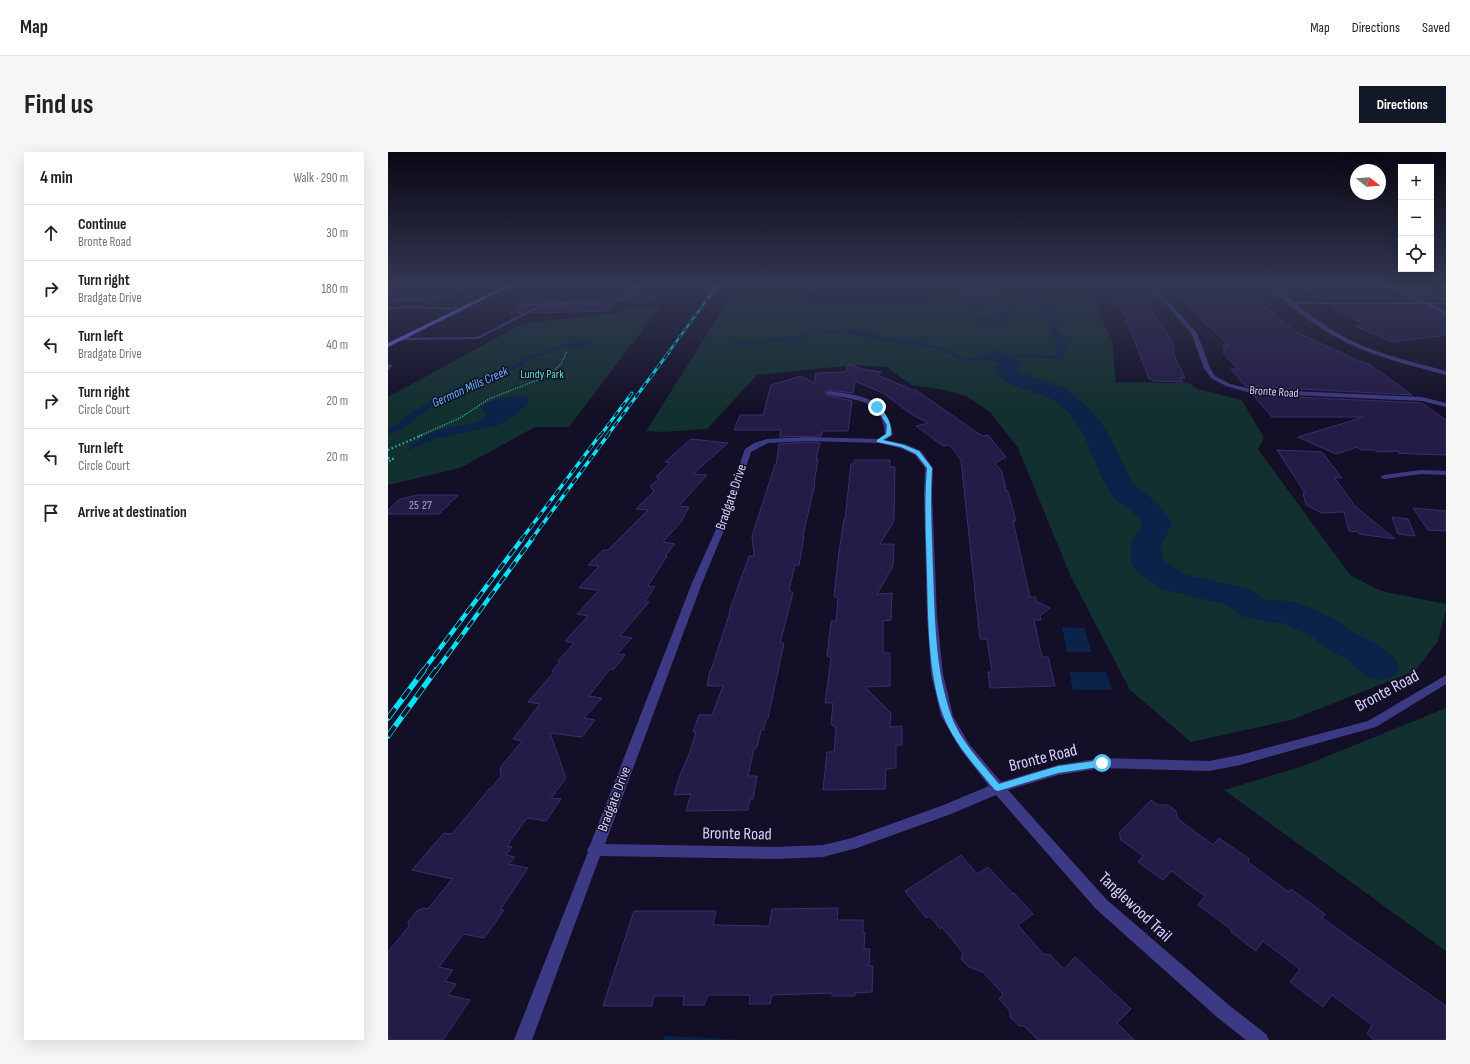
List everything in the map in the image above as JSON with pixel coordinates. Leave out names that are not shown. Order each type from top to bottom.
[{"type":"main road","points":[[388,345],[425,327]]},
{"type":"street","name":"Bronte Road","points":[[1189,327],[1194,333],[1207,368],[1214,377],[1228,385],[1251,391],[1422,399],[1446,405]]},
{"type":"street","points":[[1326,327],[1350,341],[1399,360],[1446,373]]},
{"type":"street","points":[[828,393],[860,397],[868,400],[877,407],[883,413],[889,425],[889,435],[879,441]]},
{"type":"street","name":"Bradgate Drive","points":[[523,1040],[594,850],[697,583],[726,516],[748,450],[756,444],[767,441],[808,439],[879,441],[902,446],[918,452],[930,468],[928,493],[932,616],[937,674],[947,716],[965,747],[998,788]]},
{"type":"street","points":[[1384,477],[1421,472],[1446,473]]},
{"type":"street","name":"Bronte Road","points":[[594,850],[775,853],[823,851],[852,844],[946,810],[998,788],[1058,770],[1102,763],[1210,766],[1240,760],[1372,724],[1446,679]]},
{"type":"street","name":"Tanglewood Trail","points":[[998,788],[1101,904],[1224,1012],[1260,1040]]},
{"type":"lane","points":[[401,339],[433,340],[480,338],[500,327]]},
{"type":"lane","points":[[388,365],[391,365],[388,369]]},
{"type":"path","points":[[388,450],[460,418],[489,400],[540,379],[553,372],[561,364],[567,351]]},
{"type":"path","points":[[388,458],[393,459],[388,462]]},
{"type":"green space","name":"Lundy Park","points":[[516,327],[644,327],[569,427],[535,427],[460,468],[388,485],[388,397]]},
{"type":"green space","points":[[711,327],[1106,327],[1112,341],[1116,382],[1189,383],[1197,389],[1242,400],[1264,438],[1258,449],[1350,575],[1381,591],[1446,604],[1446,610],[1438,641],[1415,671],[1291,720],[1191,742],[1130,690],[1071,577],[1018,448],[990,412],[966,396],[944,390],[911,385],[887,367],[856,365],[757,375],[707,429],[663,432],[646,431]]},
{"type":"green space","points":[[1446,708],[1446,951],[1224,790],[1303,766]]},
{"type":"water","points":[[1048,327],[1054,327],[1065,339],[1067,345],[1064,352],[1065,356],[1061,359],[1008,356],[967,361],[934,348],[901,344],[847,333],[818,332],[800,339],[733,346],[734,341],[746,343],[772,340],[777,338],[800,336],[815,330],[860,330],[889,339],[934,345],[948,349],[963,358],[996,354],[1049,356],[1056,355],[1056,348],[1058,345]]},
{"type":"water","points":[[592,341],[587,347],[564,348],[525,361],[523,363],[525,364],[501,376],[469,387],[444,399],[417,417],[412,423],[388,435],[388,429],[401,422],[402,419],[434,399],[447,394],[456,388],[491,378],[529,356],[540,354],[561,345]]},
{"type":"water","points":[[519,395],[530,399],[528,404],[508,420],[496,426],[439,438],[405,451],[417,441],[434,432],[444,428],[466,425],[479,421],[484,418],[487,413],[480,407],[481,406],[495,400]]},
{"type":"water","points":[[1062,627],[1084,628],[1092,652],[1067,652]]},
{"type":"water","points":[[1069,672],[1106,672],[1112,690],[1073,690]]},
{"type":"water","points":[[664,1036],[747,1040],[663,1040]]},
{"type":"building","points":[[1129,327],[1164,327],[1174,345],[1173,353],[1185,378],[1180,378],[1183,382],[1153,381],[1152,379],[1149,379]]},
{"type":"building","points":[[1210,327],[1291,327],[1296,332],[1359,361],[1369,364],[1412,395],[1245,386],[1231,369],[1238,369],[1223,353],[1226,353],[1223,349],[1226,349],[1223,345],[1229,345]]},
{"type":"building","points":[[1358,327],[1446,327],[1446,335],[1393,342]]},
{"type":"building","points":[[849,364],[862,369],[881,372],[877,375],[916,390],[976,432],[983,436],[988,435],[1006,457],[995,463],[1002,472],[1006,491],[1008,491],[1016,521],[1013,521],[1030,597],[1036,597],[1036,601],[1050,608],[1040,616],[1041,620],[1034,620],[1042,657],[1048,657],[1055,686],[990,688],[988,672],[992,672],[987,639],[980,639],[961,460],[950,445],[943,446],[916,426],[928,423],[911,414],[883,393],[855,381],[853,393],[828,390],[824,392],[826,395],[852,401],[848,431],[823,431],[821,436],[780,437],[781,430],[734,430],[740,415],[763,415],[771,385],[801,376],[814,383],[816,373],[845,372]]},
{"type":"building","points":[[1253,395],[1422,403],[1446,420],[1446,455],[1399,453],[1397,451],[1377,452],[1374,450],[1361,450],[1357,447],[1336,454],[1298,437],[1364,417],[1272,417]]},
{"type":"building","points":[[691,439],[728,443],[693,474],[707,475],[679,506],[689,507],[681,522],[663,542],[675,544],[665,556],[667,556],[648,586],[655,587],[645,601],[649,602],[620,636],[632,638],[617,654],[625,655],[614,669],[610,669],[589,696],[602,698],[584,718],[595,720],[582,737],[550,733],[566,778],[551,798],[561,799],[546,821],[527,818],[507,846],[512,847],[506,855],[515,857],[509,864],[528,868],[500,910],[504,910],[484,938],[463,934],[439,967],[453,970],[445,981],[456,984],[448,995],[470,1000],[443,1040],[388,1040],[388,952],[409,926],[408,922],[417,911],[423,908],[428,909],[452,879],[412,870],[444,833],[452,834],[501,776],[500,768],[522,741],[513,739],[540,704],[528,702],[554,672],[552,671],[559,663],[558,661],[574,643],[565,641],[588,616],[577,614],[599,590],[579,588],[599,566],[588,565],[603,550],[608,550],[648,510],[636,509],[654,491],[650,487],[660,477],[656,477],[670,463],[665,462]]},
{"type":"building","points":[[808,442],[820,443],[816,459],[818,459],[815,484],[803,535],[799,565],[795,565],[789,590],[793,593],[780,643],[784,643],[768,718],[766,719],[764,730],[761,730],[757,747],[754,749],[748,776],[757,776],[753,799],[750,799],[748,810],[686,811],[691,794],[674,795],[680,775],[690,752],[696,732],[693,732],[699,715],[712,715],[723,686],[707,686],[710,670],[749,556],[754,556],[752,536],[776,465],[779,444]]},
{"type":"building","points":[[1277,450],[1322,452],[1342,478],[1334,477],[1355,506],[1395,539],[1359,534],[1358,532],[1349,531],[1344,512],[1322,513],[1306,505],[1303,493],[1305,493]]},
{"type":"building","points":[[854,460],[890,460],[890,467],[895,467],[894,521],[880,544],[894,544],[893,566],[877,594],[892,593],[891,620],[883,621],[883,653],[890,653],[890,686],[865,687],[891,713],[890,727],[902,726],[902,745],[896,745],[896,768],[886,769],[885,789],[823,790],[827,752],[834,752],[836,728],[831,724],[833,703],[825,703],[831,658],[827,656],[831,621],[836,621],[838,598],[834,596],[851,464],[854,464]]},
{"type":"building","points":[[417,495],[458,495],[439,514],[388,514],[388,510],[400,499]]},
{"type":"building","points":[[1413,508],[1446,511],[1446,531],[1428,530]]},
{"type":"building","points":[[1392,517],[1408,519],[1415,536],[1398,534]]},
{"type":"building","points":[[1151,800],[1158,805],[1168,805],[1176,811],[1178,819],[1213,845],[1219,838],[1249,859],[1248,862],[1275,882],[1289,892],[1291,889],[1325,914],[1322,918],[1446,1006],[1446,1040],[1374,1040],[1367,1034],[1372,1025],[1332,995],[1323,1007],[1290,982],[1300,969],[1263,941],[1256,951],[1231,932],[1232,930],[1198,905],[1205,896],[1172,871],[1163,880],[1138,862],[1143,856],[1121,840],[1119,833]]},
{"type":"building","points":[[961,855],[977,874],[988,867],[1033,914],[1018,925],[1043,954],[1050,955],[1064,969],[1075,957],[1131,1009],[1117,1023],[1134,1040],[1038,1040],[1024,1026],[1019,1026],[1010,1017],[1010,1011],[999,999],[1003,994],[983,972],[969,967],[961,959],[963,953],[942,927],[940,929],[930,916],[926,918],[905,891]]},
{"type":"building","points":[[838,908],[837,920],[863,920],[863,933],[865,932],[864,949],[870,949],[869,966],[873,966],[872,992],[855,993],[855,996],[832,996],[832,993],[772,995],[770,1004],[749,1004],[750,995],[708,995],[704,1005],[683,1005],[684,996],[654,996],[652,1006],[603,1006],[634,911],[716,911],[713,925],[769,926],[772,909]]},
{"type":"waterway","points":[[996,355],[1010,362],[1012,365],[1007,367],[1005,371],[1008,375],[1059,394],[1078,410],[1091,425],[1123,490],[1129,497],[1145,507],[1152,514],[1157,524],[1146,545],[1147,564],[1174,582],[1218,593],[1238,596],[1254,608],[1273,612],[1289,612],[1327,630],[1339,640],[1361,651],[1380,667]]},
{"type":"railway","points":[[668,353],[687,327]]},
{"type":"railway","points":[[607,436],[669,352]]},
{"type":"railway","points":[[600,436],[632,393]]},
{"type":"railway","points":[[521,540],[600,435]]},
{"type":"railway","points":[[531,540],[608,435]]},
{"type":"railway","points":[[423,671],[522,539]]},
{"type":"railway","points":[[436,671],[532,539]]},
{"type":"railway","points":[[388,718],[424,670]]},
{"type":"railway","points":[[388,736],[436,670]]},
{"type":"route","points":[[877,407],[883,413],[889,425],[889,435],[879,441],[902,446],[918,452],[930,468],[928,493],[932,616],[937,674],[947,716],[965,747],[998,788],[1058,770],[1102,763]]},
{"type":"water label","name":"German Mills Creek","points":[[470,387]]}]
